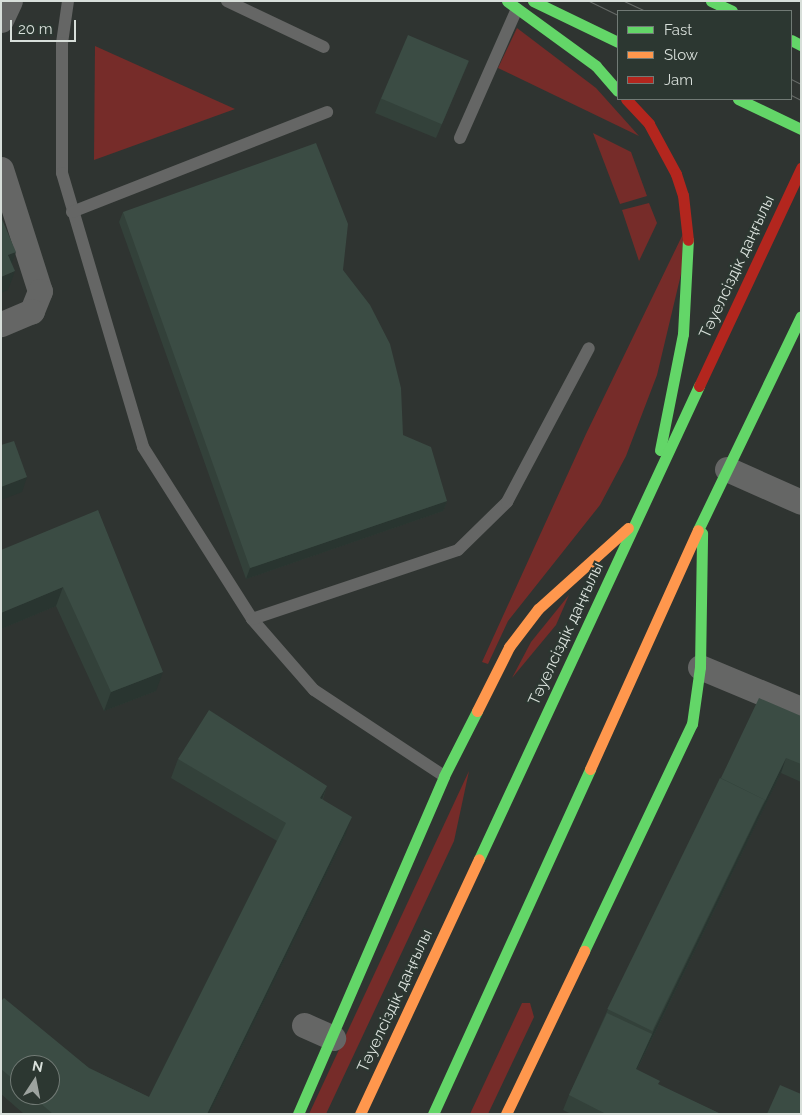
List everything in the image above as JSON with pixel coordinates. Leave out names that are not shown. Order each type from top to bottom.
[{"type":"main road","points":[[534,1],[617,42]]},
{"type":"main road","points":[[711,1],[730,10]]},
{"type":"main road","points":[[512,5],[596,66],[617,89]]},
{"type":"main road","points":[[627,100],[649,124],[676,174],[683,195],[690,254],[683,334],[664,418],[655,483]]},
{"type":"main road","points":[[740,100],[801,129]]},
{"type":"main road","name":"Тәуелсіздік даңғылы","points":[[360,1114],[801,168]]},
{"type":"main road","points":[[433,1114],[702,522],[801,316]]},
{"type":"main road","points":[[298,1114],[334,1038],[444,776],[515,639],[538,609],[636,520]]},
{"type":"main road","points":[[506,1114],[692,724],[700,667],[702,522]]},
{"type":"street","points":[[1,20],[10,1]]},
{"type":"street","points":[[1,169],[40,291],[32,311],[1,324]]},
{"type":"street","points":[[727,469],[801,502]]},
{"type":"street","points":[[700,667],[801,709]]},
{"type":"street","points":[[304,1025],[334,1038]]},
{"type":"lane","points":[[68,1],[62,43],[62,173],[143,447],[252,619],[314,690],[444,776]]},
{"type":"lane","points":[[227,1],[324,47]]},
{"type":"lane","points":[[460,138],[512,5]]},
{"type":"lane","points":[[72,212],[327,112]]},
{"type":"lane","points":[[252,619],[458,550],[507,502],[589,348]]},
{"type":"shaded area","points":[[517,28],[596,88],[639,136],[498,68]]},
{"type":"shaded area","points":[[95,46],[235,109],[94,160]]},
{"type":"shaded area","points":[[593,133],[631,152],[647,196],[620,204]]},
{"type":"shaded area","points":[[649,203],[657,223],[639,261],[622,210]]},
{"type":"shaded area","points":[[683,234],[682,270],[657,375],[626,456],[600,505],[508,621],[488,664],[482,662],[586,434]]},
{"type":"shaded area","points":[[569,595],[556,625],[512,678],[531,642]]},
{"type":"shaded area","points":[[469,771],[454,841],[326,1114],[309,1114]]},
{"type":"shaded area","points":[[522,1003],[530,1003],[534,1017],[488,1114],[470,1114]]},
{"type":"building","points":[[408,35],[469,61],[442,124],[381,99]]},
{"type":"building","points":[[316,143],[348,224],[343,270],[370,305],[390,344],[401,388],[403,435],[431,447],[447,501],[250,568],[123,212]]},
{"type":"building","points":[[1,217],[16,252],[8,255],[15,271],[1,277]]},
{"type":"building","points":[[14,441],[27,477],[1,487],[1,445]]},
{"type":"building","points":[[98,510],[163,672],[111,692],[63,587],[1,613],[1,550]]},
{"type":"building","points":[[759,698],[801,716],[801,764],[786,758],[764,803],[765,800],[721,778]]},
{"type":"building","points":[[209,710],[327,786],[320,798],[352,817],[207,1114],[53,1114],[43,1105],[60,1105],[60,1055],[10,1055],[10,1077],[1,1069],[1,1001],[4,998],[89,1068],[149,1097],[286,823],[178,759]]},
{"type":"building","points":[[720,778],[765,800],[652,1031],[607,1009]]},
{"type":"building","points":[[607,1013],[652,1034],[636,1069],[660,1081],[658,1084],[721,1114],[606,1114],[569,1095]]},
{"type":"building","points":[[780,1085],[801,1094],[801,1114],[767,1114]]},
{"type":"tram line","points":[[589,1],[617,15]]},
{"type":"tram line","points":[[624,1],[643,10]]},
{"type":"tram line","points":[[792,80],[801,84]]},
{"type":"tram line","points":[[792,96],[801,100]]},
{"type":"traffic: fast","points":[[507,1],[596,66],[617,90]]},
{"type":"traffic: fast","points":[[533,1],[617,42]]},
{"type":"traffic: fast","points":[[711,1],[730,10]]},
{"type":"traffic: fast","points":[[792,40],[801,45]]},
{"type":"traffic: fast","points":[[740,100],[801,129]]},
{"type":"traffic: fast","points":[[660,450],[683,334],[688,240]]},
{"type":"traffic: fast","points":[[698,530],[801,316]]},
{"type":"traffic: fast","points":[[479,859],[699,386]]},
{"type":"traffic: fast","points":[[584,951],[692,724],[700,667],[702,533]]},
{"type":"traffic: fast","points":[[298,1114],[444,776],[477,711]]},
{"type":"traffic: fast","points":[[433,1114],[590,769]]},
{"type":"traffic: slow","points":[[477,711],[509,647],[538,609],[628,528]]},
{"type":"traffic: slow","points":[[590,769],[698,530]]},
{"type":"traffic: slow","points":[[360,1114],[479,859]]},
{"type":"traffic: slow","points":[[506,1114],[584,951]]},
{"type":"traffic: jam","points":[[627,100],[649,124],[676,174],[683,195],[688,240]]},
{"type":"traffic: jam","points":[[699,386],[801,168]]}]
